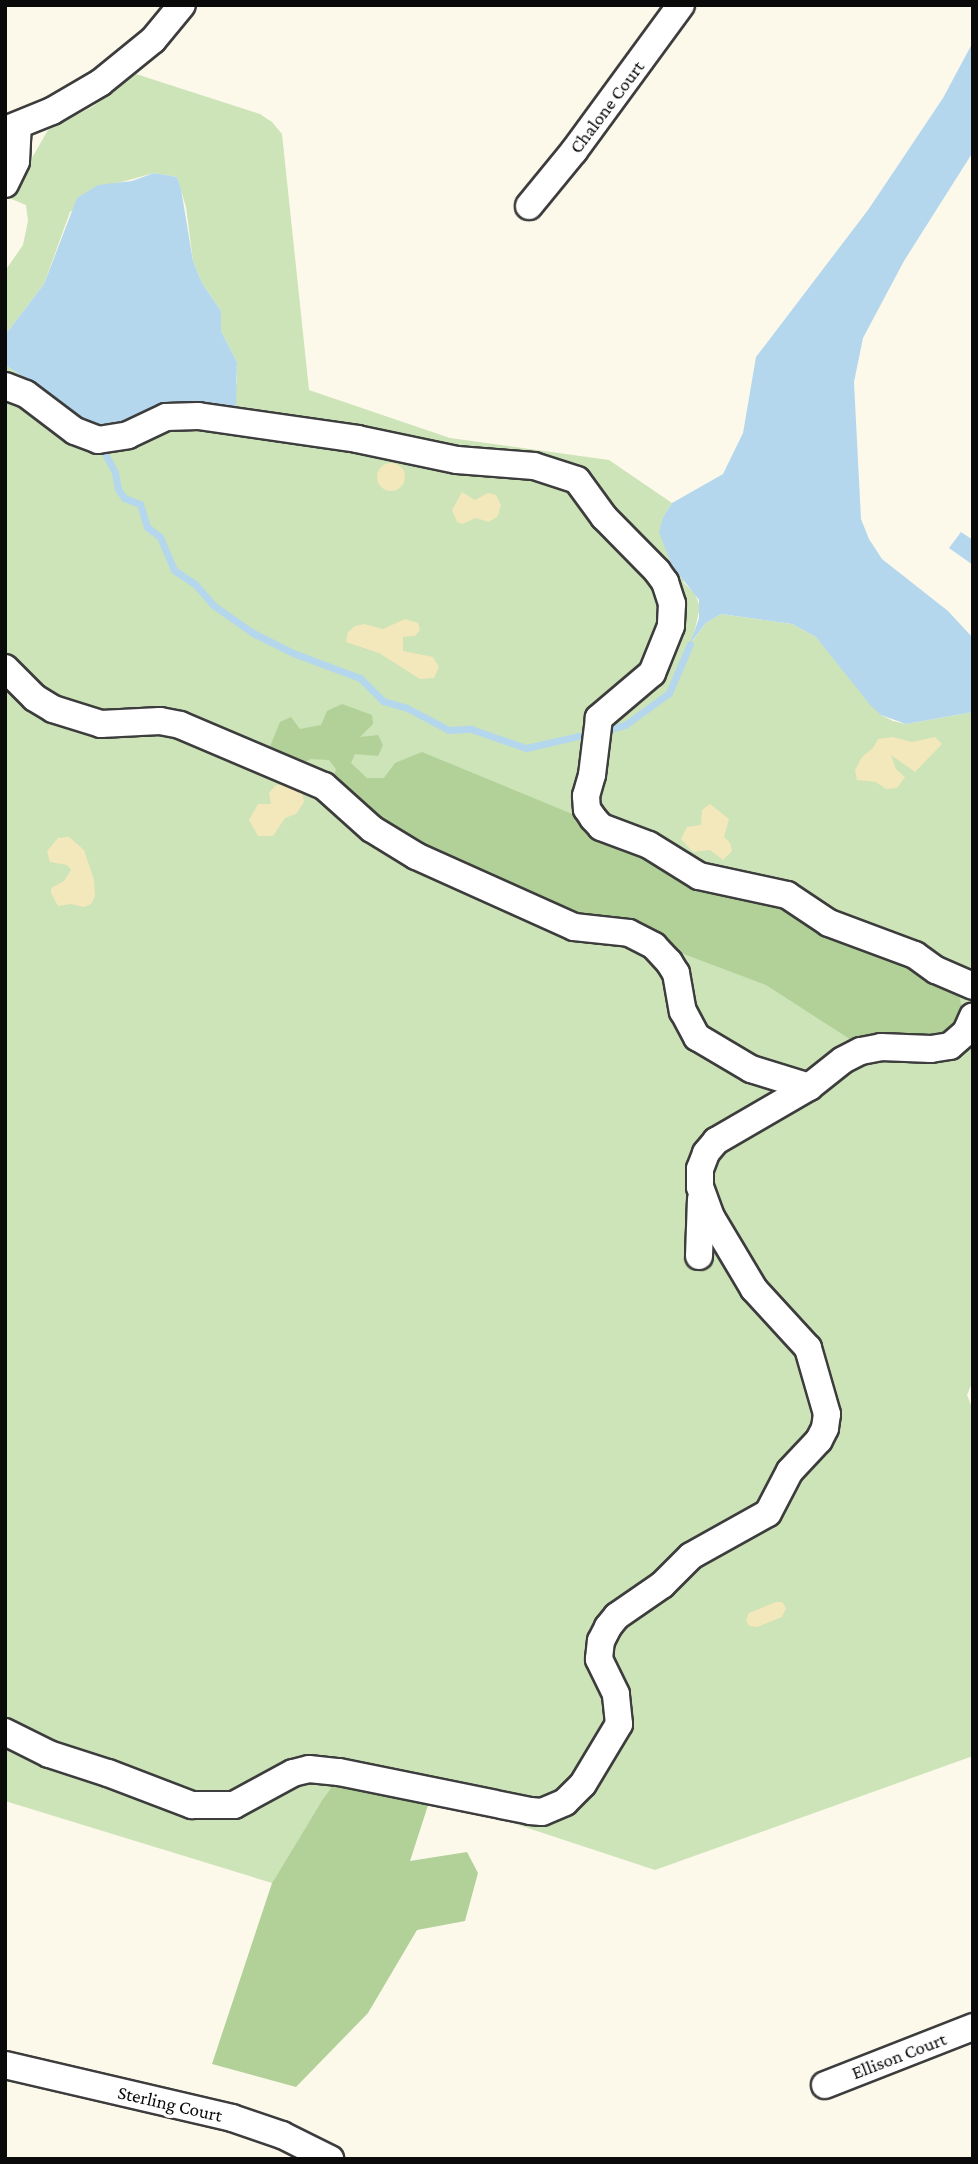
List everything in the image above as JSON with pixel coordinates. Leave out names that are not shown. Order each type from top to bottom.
[{"type":"street","points":[[5,184],[16,161],[12,128],[100,83],[153,40],[182,5]]},
{"type":"street","name":"Chalone Court","points":[[529,206],[574,151],[681,5]]},
{"type":"street","points":[[5,386],[26,394],[75,431],[98,440],[128,435],[166,417],[198,416],[357,439],[457,460],[534,466],[577,480],[604,517],[657,571],[669,594],[672,615],[668,638],[652,673],[599,718],[592,775],[586,796],[587,808],[593,818],[601,827],[649,845],[699,877],[787,895],[829,923],[915,955],[955,980],[973,986]]},
{"type":"street","points":[[5,668],[35,698],[53,709],[101,724],[160,721],[180,725],[324,786],[372,830],[416,856],[574,927],[629,933],[654,946],[676,973],[683,1012],[697,1037],[751,1069],[809,1087]]},
{"type":"street","points":[[699,1256],[700,1169],[706,1153],[716,1141],[809,1087],[843,1060],[861,1051],[881,1047],[931,1049],[950,1046],[966,1032],[973,1016]]},
{"type":"street","points":[[5,1732],[49,1754],[192,1805],[234,1805],[301,1770],[339,1772],[542,1812],[565,1802],[579,1790],[608,1747],[619,1724],[616,1694],[599,1659],[601,1641],[608,1627],[617,1616],[662,1585],[691,1556],[768,1513],[790,1471],[819,1440],[827,1414],[808,1348],[754,1289],[711,1217],[700,1187]]},
{"type":"street","name":"Ellison Court","points":[[825,2085],[973,2027]]},
{"type":"street","name":"Sterling Court","points":[[5,2065],[232,2118],[282,2135],[330,2159]]},
{"type":"green space","points":[[136,74],[260,114],[272,122],[282,134],[309,390],[450,438],[609,460],[672,503],[663,517],[684,583],[695,594],[700,607],[692,642],[706,623],[721,614],[792,624],[816,637],[881,715],[893,721],[906,724],[973,712],[973,1381],[967,1395],[973,1410],[973,1756],[655,1870],[431,1796],[321,1802],[272,1883],[5,1801],[5,365],[66,405],[87,426],[237,384],[237,362],[221,331],[221,311],[202,283],[193,261],[186,207],[177,177],[154,173],[118,183],[70,212],[44,284],[5,335],[5,271],[23,245],[28,221],[26,205],[9,198],[48,130],[92,107]]},
{"type":"green space","points":[[342,704],[372,715],[373,724],[360,737],[378,735],[383,745],[378,756],[355,754],[351,763],[367,778],[384,778],[395,763],[422,752],[773,897],[913,960],[958,991],[963,1012],[957,1033],[859,1045],[766,985],[660,945],[574,920],[447,866],[331,785],[336,769],[329,760],[311,759],[296,766],[267,754],[280,722],[291,717],[300,729],[321,725],[327,711]]},
{"type":"green space","points":[[339,1777],[431,1796],[410,1861],[467,1852],[478,1873],[465,1921],[417,1930],[368,2013],[296,2087],[212,2064],[272,1883]]},
{"type":"sand","points":[[391,463],[401,467],[405,477],[401,487],[391,491],[381,487],[377,477],[381,467]]},
{"type":"sand","points":[[462,492],[475,500],[488,493],[496,495],[501,505],[498,516],[489,522],[476,518],[462,524],[457,522],[452,510]]},
{"type":"sand","points":[[405,619],[418,623],[420,630],[415,636],[403,637],[403,651],[433,657],[439,667],[434,678],[420,679],[379,653],[346,642],[348,632],[355,626],[364,624],[383,629]]},
{"type":"sand","points":[[893,737],[912,742],[935,737],[942,744],[915,772],[891,755],[896,769],[905,777],[897,788],[886,789],[876,782],[857,780],[855,770],[862,757],[873,748],[878,739]]},
{"type":"sand","points":[[276,785],[291,785],[301,789],[304,802],[296,814],[285,818],[273,836],[258,836],[249,820],[258,804],[271,804],[269,793]]},
{"type":"sand","points":[[710,804],[729,819],[724,837],[730,843],[732,851],[723,860],[710,850],[693,852],[681,839],[687,827],[701,825],[702,810]]},
{"type":"sand","points":[[69,837],[84,850],[94,880],[95,896],[91,904],[84,907],[71,904],[58,906],[51,893],[51,888],[64,881],[71,870],[67,865],[50,862],[47,851],[58,838]]},
{"type":"sand","points":[[782,1602],[786,1608],[782,1617],[757,1627],[749,1626],[746,1620],[749,1613]]},
{"type":"water","points":[[973,42],[973,152],[904,261],[863,338],[854,382],[861,519],[869,539],[882,559],[948,611],[973,638],[973,712],[906,724],[881,715],[816,637],[792,624],[721,614],[706,623],[690,644],[699,618],[699,600],[672,566],[659,532],[663,517],[672,503],[723,474],[743,433],[756,357],[868,210],[943,98]]},
{"type":"water","points":[[154,173],[177,177],[193,261],[202,283],[221,311],[221,331],[237,362],[236,409],[120,429],[87,426],[66,405],[5,365],[5,335],[44,284],[77,198],[98,185],[132,181]]},
{"type":"water","points":[[961,532],[973,540],[973,565],[949,548]]},
{"type":"waterway","points":[[103,450],[115,473],[118,489],[124,498],[140,504],[147,527],[160,537],[174,570],[195,584],[213,605],[253,633],[293,653],[360,678],[383,701],[407,708],[449,730],[471,729],[526,748],[583,735]]},
{"type":"waterway","points":[[610,729],[625,725],[669,693],[690,644]]}]
